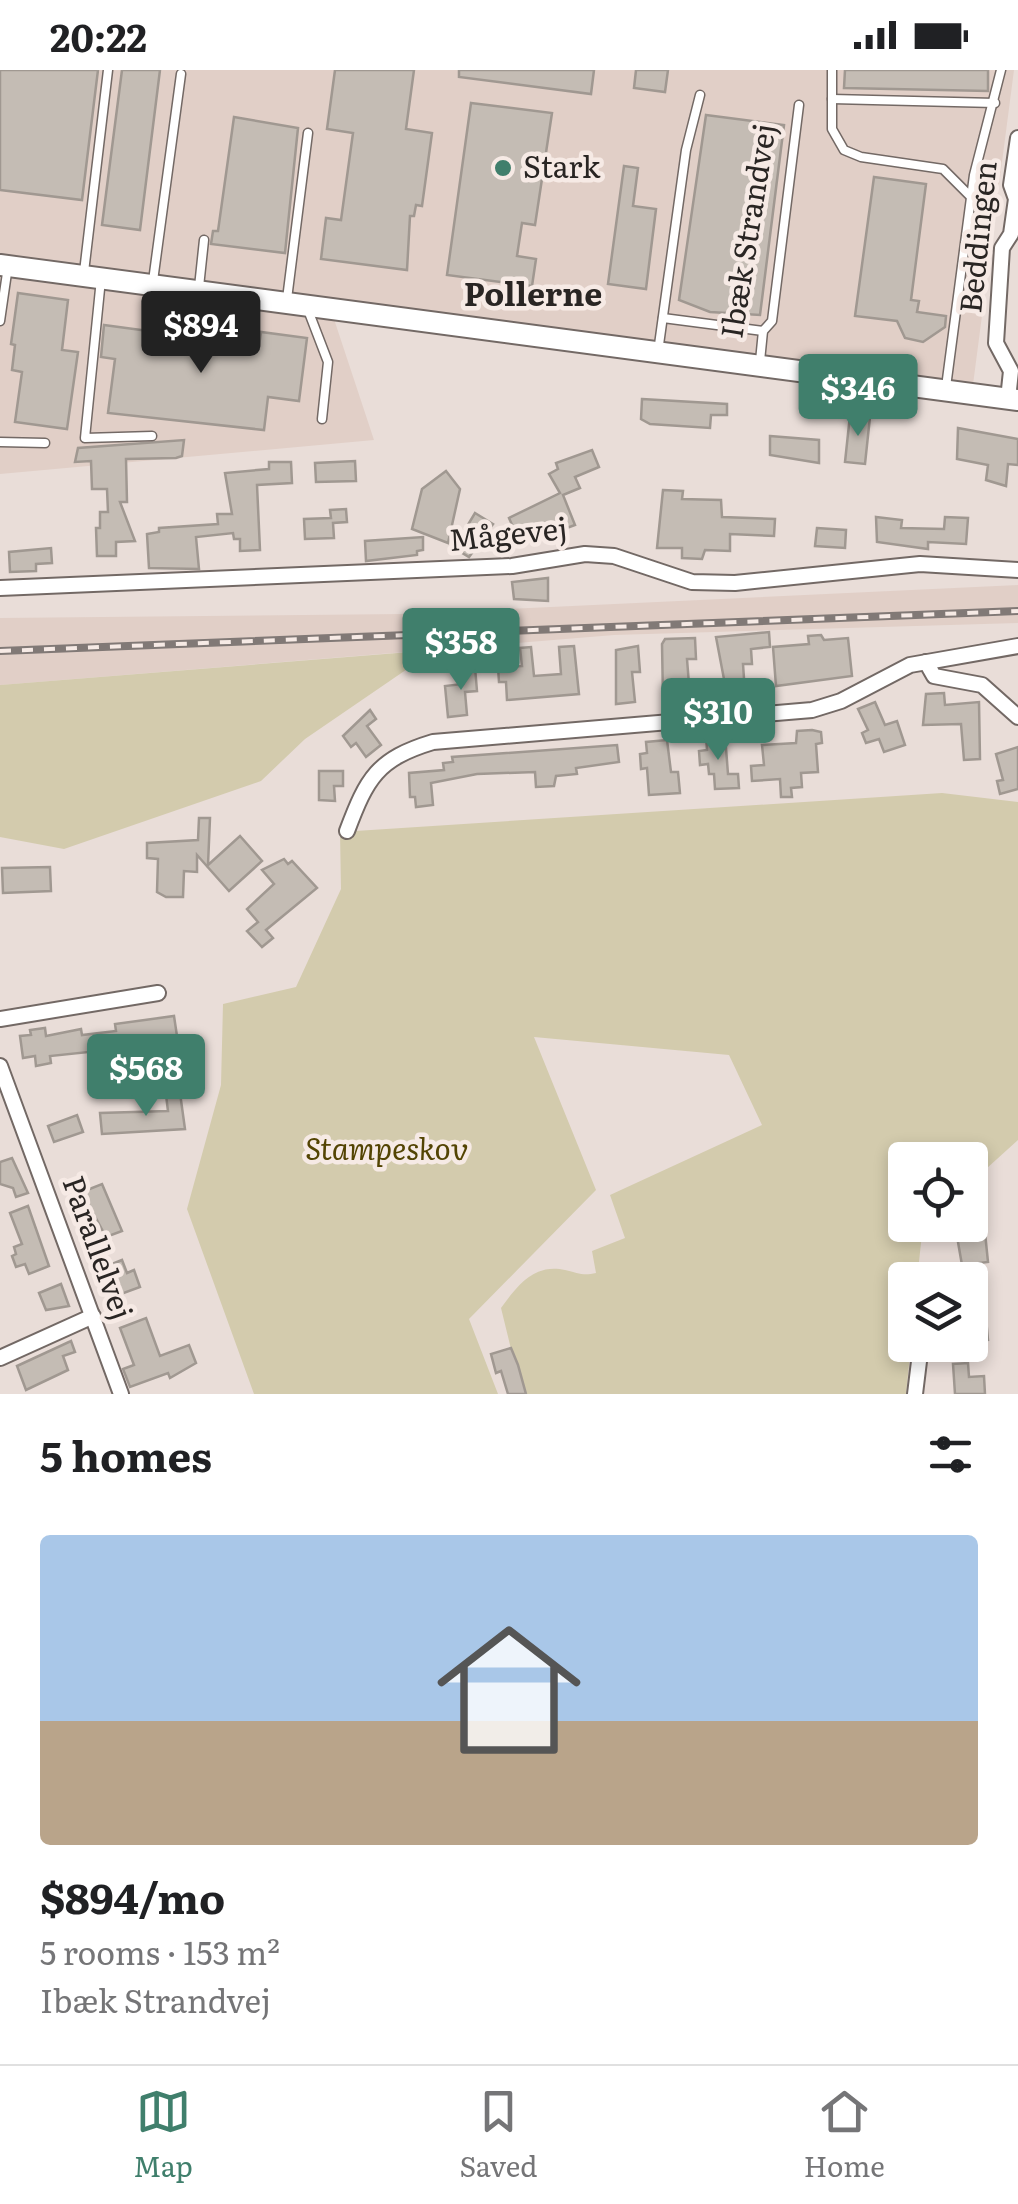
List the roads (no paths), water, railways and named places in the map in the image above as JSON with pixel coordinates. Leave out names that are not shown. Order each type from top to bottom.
[{"type":"street","name":"Beddingen","points":[[1013,400],[1011,371],[996,343],[1002,248],[1011,234],[1016,199],[1011,185],[1018,138]]},
{"type":"street","name":"Ibæk Strandvej","points":[[4,266],[1013,400]]},
{"type":"street","name":"Mågevej","points":[[0,588],[495,567],[584,554],[614,556],[692,582],[735,583],[920,564],[1018,570]]},
{"type":"street","points":[[348,831],[363,790],[378,768],[402,751],[433,742],[812,710],[841,701],[890,673],[926,662],[1018,646]]},
{"type":"street","points":[[926,662],[934,676],[982,685],[1018,717]]},
{"type":"street","points":[[0,1019],[158,993]]},
{"type":"street","name":"Parallelvej","points":[[0,1066],[121,1394]]},
{"type":"street","points":[[0,1358],[93,1316]]},
{"type":"street","points":[[915,1394],[919,1362]]},
{"type":"lane","points":[[108,70],[85,438],[152,436]]},
{"type":"lane","points":[[832,70],[832,129],[844,150],[861,157],[943,169],[971,197]]},
{"type":"lane","points":[[946,391],[971,197],[1001,70]]},
{"type":"lane","points":[[153,286],[182,74]]},
{"type":"lane","points":[[658,353],[686,150],[700,95]]},
{"type":"lane","points":[[832,99],[995,103]]},
{"type":"lane","name":"Ibæk Strandvej","points":[[760,366],[762,331],[772,321],[799,105]]},
{"type":"lane","points":[[308,133],[297,305],[328,362],[322,419]]},
{"type":"lane","points":[[198,292],[204,240]]},
{"type":"lane","points":[[0,321],[4,266]]},
{"type":"lane","points":[[663,318],[762,331]]},
{"type":"lane","points":[[0,442],[44,443]]},
{"type":"railway","points":[[0,651],[1018,611]]},
{"type":"place","name":"Stark","points":[[503,168]]},
{"type":"district","name":"Pollerne","points":[[533,295]]},
{"type":"park label","name":"Stampeskov","points":[[387,1150]]}]
